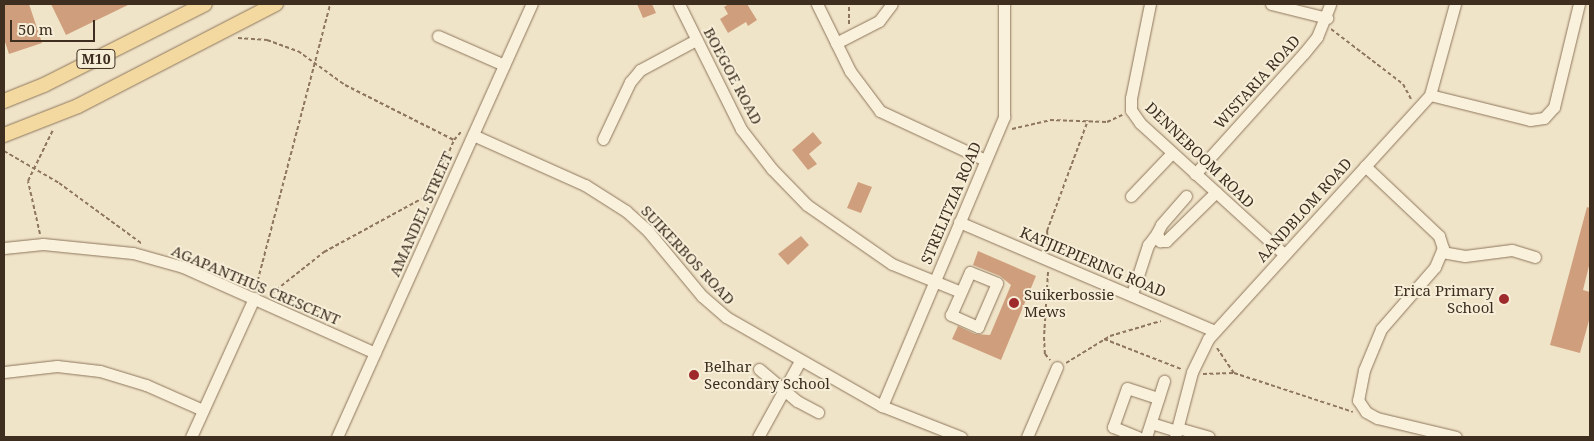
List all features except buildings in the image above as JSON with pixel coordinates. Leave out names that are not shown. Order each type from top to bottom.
[{"type":"main road","name":"M10","points":[[4,101],[44,85],[205,4]]},
{"type":"main road","name":"M10","points":[[4,135],[78,106],[276,4]]},
{"type":"street","name":"AMANDEL STREET","points":[[337,437],[532,4]]},
{"type":"street","name":"BOEGOE ROAD","points":[[679,4],[741,129],[807,205],[892,264],[961,292]]},
{"type":"street","points":[[817,4],[850,71],[880,111],[986,160]]},
{"type":"street","points":[[836,43],[879,21],[892,4]]},
{"type":"street","name":"STRELITZIA ROAD","points":[[882,406],[933,280],[1000,129],[1005,104],[1004,4]]},
{"type":"street","name":"DENNEBOOM ROAD","points":[[1150,4],[1130,98],[1131,110],[1140,123],[1284,254]]},
{"type":"street","points":[[1271,4],[1325,21]]},
{"type":"street","name":"WISTARIA ROAD","points":[[1195,174],[1304,53],[1325,21],[1330,4]]},
{"type":"street","name":"AANDBLOM ROAD","points":[[1177,432],[1192,372],[1199,353],[1214,332],[1430,94],[1455,4]]},
{"type":"street","points":[[1430,94],[1530,120],[1544,118],[1554,107],[1579,4]]},
{"type":"street","points":[[438,36],[504,65]]},
{"type":"street","points":[[603,139],[630,82],[640,70],[696,40]]},
{"type":"street","name":"SUIKERBOS ROAD","points":[[473,135],[607,198],[648,231],[714,308],[800,361],[882,406],[961,437]]},
{"type":"street","points":[[1131,196],[1172,153]]},
{"type":"street","points":[[1365,166],[1438,236],[1442,252],[1435,267],[1381,329],[1364,370],[1358,400],[1366,412],[1377,418],[1456,437]]},
{"type":"street","points":[[1157,233],[1157,239],[1166,242],[1216,192]]},
{"type":"street","points":[[1132,294],[1148,245],[1186,196]]},
{"type":"street","name":"KATJIEPIERING ROAD","points":[[959,222],[1132,294],[1214,332]]},
{"type":"street","name":"AGAPANTHUS CRESCENT","points":[[4,248],[43,244],[133,253],[183,267],[375,353]]},
{"type":"street","points":[[1442,252],[1464,256],[1512,250],[1535,257]]},
{"type":"street","points":[[970,272],[997,283],[978,327],[951,315],[961,292],[970,272]]},
{"type":"street","points":[[192,437],[254,298]]},
{"type":"street","points":[[758,437],[800,361]]},
{"type":"street","points":[[4,372],[57,366],[100,371],[146,385],[203,410]]},
{"type":"street","points":[[1027,437],[1057,367]]},
{"type":"street","points":[[758,369],[786,389],[797,401],[818,412]]},
{"type":"street","points":[[1146,437],[1164,381]]},
{"type":"street","points":[[1138,437],[1113,427],[1127,388],[1158,398]]},
{"type":"street","points":[[1151,423],[1177,432],[1209,437]]},
{"type":"path","points":[[236,37],[267,40],[298,51],[314,66],[345,85],[454,140],[434,187],[425,197],[324,252],[268,296],[254,298],[314,66],[330,4]]},
{"type":"path","points":[[848,37],[849,4]]},
{"type":"path","points":[[1325,21],[1403,84],[1414,103]]},
{"type":"path","points":[[1000,129],[1015,130],[1050,120],[1108,122],[1131,110]]},
{"type":"path","points":[[1088,120],[1047,231],[1052,261],[1048,271],[1044,337],[1045,354],[1057,367],[1073,361],[1104,339],[1156,322],[1173,320],[1176,313]]},
{"type":"path","points":[[43,244],[28,181],[32,167],[53,130]]},
{"type":"path","points":[[4,151],[32,167],[128,232],[148,249],[154,259]]},
{"type":"path","points":[[1104,339],[1192,372],[1234,373],[1352,412]]},
{"type":"path","points":[[1213,344],[1234,373]]},
{"type":"place","name":"Erica Primary School","points":[[1504,299]]},
{"type":"place","name":"Suikerbossie Mews","points":[[1014,303]]},
{"type":"place","name":"Belhar Secondary School","points":[[694,375]]}]
